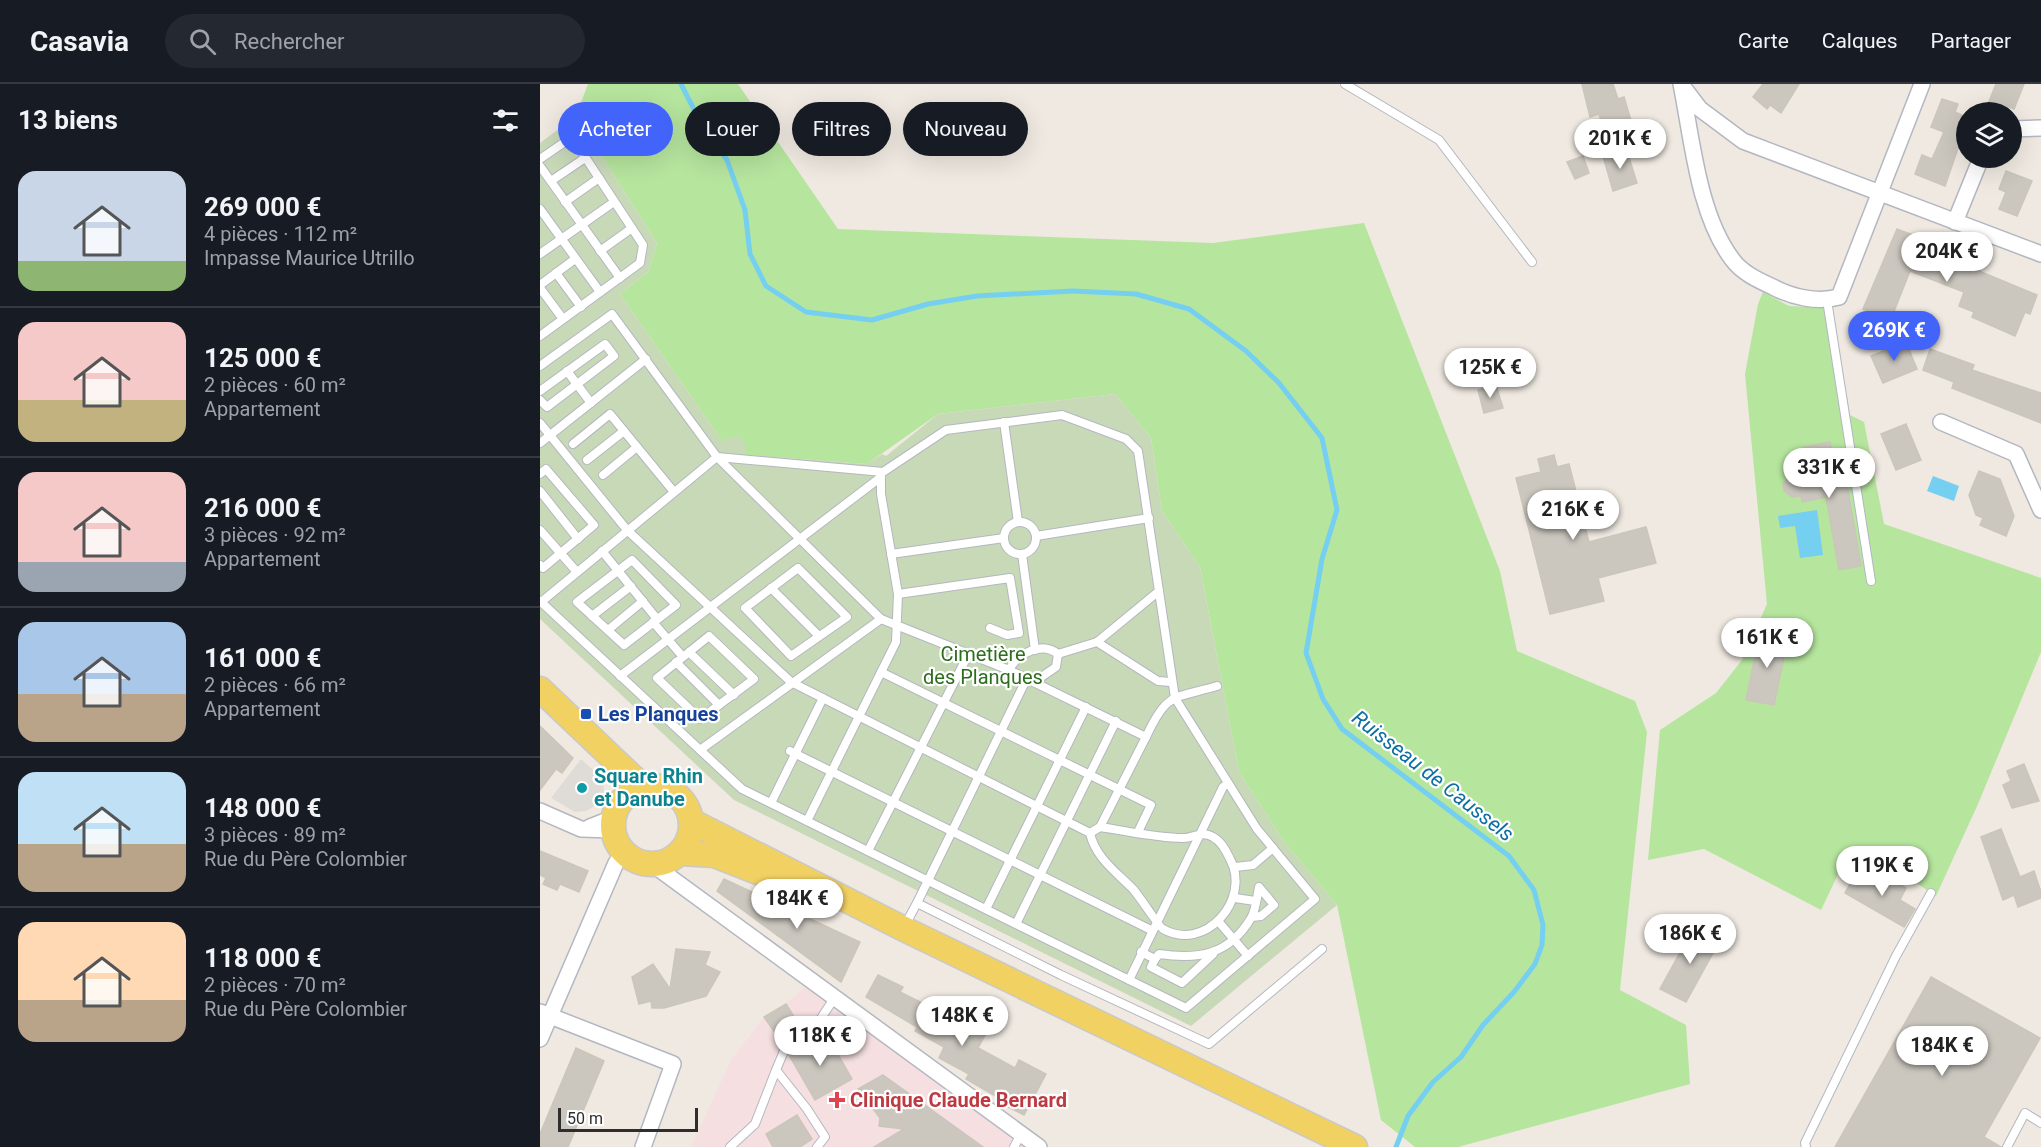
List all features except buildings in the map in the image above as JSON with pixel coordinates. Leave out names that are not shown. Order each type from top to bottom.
[{"type":"main road","points":[[540,689],[617,762],[623,808],[624,853],[641,863],[714,855],[904,929]]},
{"type":"main road","points":[[623,808],[656,786],[669,789],[680,797],[687,808],[691,821],[691,832],[668,859]]},
{"type":"main road","points":[[691,821],[904,929],[1354,1147]]},
{"type":"street","points":[[1681,84],[1700,110],[1743,141],[2041,254]]},
{"type":"street","points":[[1681,84],[1701,187],[1718,233],[1732,260],[1751,277],[1788,295],[1833,299],[1881,194],[1922,84]]},
{"type":"street","points":[[2022,129],[2041,128]]},
{"type":"street","points":[[1955,222],[1977,168]]},
{"type":"street","points":[[1941,422],[2016,454],[2041,510]]},
{"type":"street","points":[[540,812],[581,829],[623,808]]},
{"type":"street","points":[[540,1039],[545,1013],[616,863],[624,853]]},
{"type":"street","points":[[668,859],[685,887],[835,997],[1017,1140],[1039,1147]]},
{"type":"street","points":[[545,1013],[673,1064],[643,1147]]},
{"type":"lane","points":[[1345,84],[1439,140],[1532,262]]},
{"type":"lane","points":[[540,159],[572,137],[643,246],[640,263],[581,307],[541,333]]},
{"type":"lane","points":[[551,182],[585,158]]},
{"type":"lane","points":[[540,166],[620,278]]},
{"type":"lane","points":[[565,202],[599,178]]},
{"type":"lane","points":[[541,252],[614,202]]},
{"type":"lane","points":[[540,209],[600,292]]},
{"type":"lane","points":[[600,251],[632,228]]},
{"type":"lane","points":[[563,319],[540,286],[575,259]]},
{"type":"lane","points":[[556,273],[581,307]]},
{"type":"lane","points":[[1833,299],[1871,581]]},
{"type":"lane","points":[[540,366],[612,315],[717,457],[881,619],[1009,670],[1146,737]]},
{"type":"lane","points":[[540,391],[605,344],[614,356],[547,406],[540,402]]},
{"type":"lane","points":[[540,443],[646,360]]},
{"type":"lane","points":[[567,372],[591,403]]},
{"type":"lane","points":[[573,444],[610,414],[674,492]]},
{"type":"lane","points":[[621,676],[800,538],[946,430],[1062,415],[1126,439],[1138,451],[1175,698],[1257,829],[1315,899],[1186,1008],[742,789],[540,602],[717,457],[882,476]]},
{"type":"lane","points":[[1004,422],[1018,522]]},
{"type":"lane","points":[[540,423],[627,530],[791,682],[1090,833]]},
{"type":"lane","points":[[587,460],[624,431]]},
{"type":"lane","points":[[603,475],[637,447]]},
{"type":"lane","points":[[540,474],[546,469],[594,525],[543,568],[540,565]]},
{"type":"lane","points":[[807,821],[896,642],[898,594],[882,476]]},
{"type":"lane","points":[[540,492],[578,539]]},
{"type":"lane","points":[[1036,536],[1149,518]]},
{"type":"lane","points":[[1018,522],[1030,525],[1036,536],[1033,548],[1022,554],[1010,550],[1004,538],[1008,528],[1018,522]]},
{"type":"lane","points":[[540,530],[577,572]]},
{"type":"lane","points":[[891,554],[1004,538]]},
{"type":"lane","points":[[602,551],[643,601],[668,639],[734,695]]},
{"type":"lane","points":[[1022,554],[1035,650]]},
{"type":"lane","points":[[632,560],[676,605],[624,645],[577,602],[618,570],[632,560]]},
{"type":"lane","points":[[798,568],[846,617],[819,636],[791,656],[745,608],[798,568]]},
{"type":"lane","points":[[898,594],[1010,578],[1019,633],[1007,635],[990,628]]},
{"type":"lane","points":[[592,616],[631,586]]},
{"type":"lane","points":[[771,588],[819,636]]},
{"type":"lane","points":[[1009,670],[1015,660],[1035,650],[1045,647],[1058,654],[1096,642],[1159,591]]},
{"type":"lane","points":[[608,630],[643,601]]},
{"type":"lane","points":[[700,750],[881,619]]},
{"type":"lane","points":[[709,636],[754,679],[700,719],[657,678],[676,662],[709,636]]},
{"type":"lane","points":[[1096,642],[1158,681],[1171,682]]},
{"type":"lane","points":[[868,851],[969,653]]},
{"type":"lane","points":[[904,929],[1000,730],[1031,680],[1056,667],[1058,654]]},
{"type":"lane","points":[[676,662],[719,705]]},
{"type":"lane","points":[[881,672],[1151,805],[1138,832]]},
{"type":"lane","points":[[1090,833],[1100,827],[1158,710],[1166,701],[1217,686]]},
{"type":"lane","points":[[771,803],[793,752],[823,698]]},
{"type":"lane","points":[[986,909],[1086,707]]},
{"type":"lane","points":[[1016,924],[1116,722]]},
{"type":"lane","points":[[793,752],[1151,930]]},
{"type":"lane","points":[[1129,980],[1156,919],[1223,787],[1228,783]]},
{"type":"lane","points":[[1090,833],[1093,848],[1146,902],[1160,928],[1173,934],[1204,930],[1229,910],[1235,898],[1235,867],[1224,846],[1212,836],[1200,833],[1184,838],[1100,827]]},
{"type":"lane","points":[[1235,867],[1253,865],[1273,848]]},
{"type":"lane","points":[[1213,954],[1178,957],[1159,954],[1151,967],[1182,982],[1233,939],[1252,917],[1259,886],[1274,905],[1261,916],[1252,917]]},
{"type":"lane","points":[[1806,1147],[1805,1143],[1896,956],[1931,893]]},
{"type":"lane","points":[[1235,898],[1255,901]]},
{"type":"lane","points":[[917,903],[1061,975],[1209,1044],[1322,949]]},
{"type":"lane","points":[[1218,921],[1248,956]]},
{"type":"lane","points":[[1141,952],[1155,959]]},
{"type":"lane","points":[[730,1147],[755,1124],[759,1109],[784,1051],[812,1032],[835,997]]},
{"type":"lane","points":[[776,1070],[807,1109],[825,1137],[817,1147]]},
{"type":"lane","points":[[2007,1147],[2025,1113],[2041,1122]]},
{"type":"shaded area","name":"Square Rhin et Danube","points":[[581,759],[603,779],[604,791],[596,805],[586,811],[575,812],[551,798]]},
{"type":"shaded area","name":"Clinique Claude Bernard","points":[[805,987],[1025,1147],[691,1147],[731,1060],[764,1017],[786,1004]]},
{"type":"green space","points":[[588,84],[738,84],[750,102],[685,102],[685,156],[780,156],[780,145],[838,229],[1213,243],[1364,223],[1500,571],[1517,651],[1635,701],[1647,732],[1620,990],[1686,1025],[1690,1084],[1458,1147],[1415,1147],[1381,1120],[1337,905],[1283,840],[1239,772],[1200,567],[1162,511],[1151,438],[1115,394],[938,414],[867,464],[746,455],[722,441],[620,294],[648,272],[657,243],[602,156],[673,156],[673,102],[581,102]]},
{"type":"green space","name":"Cimetière des Planques","points":[[558,130],[558,156],[602,156],[657,243],[648,272],[620,294],[722,441],[734,436],[740,437],[746,447],[746,455],[867,464],[882,454],[886,456],[938,414],[1115,394],[1151,438],[1162,511],[1200,567],[1239,772],[1283,840],[1337,905],[1191,1026],[734,800],[540,619],[540,143]]},
{"type":"green space","points":[[1763,292],[1789,306],[1832,308],[1850,415],[1864,422],[1884,524],[2041,578],[2041,652],[1978,804],[1936,896],[1876,856],[1841,868],[1821,910],[1704,849],[1648,860],[1660,730],[1716,693],[1742,660],[1767,604],[1745,374],[1758,304]]},
{"type":"water","points":[[1933,476],[1959,486],[1954,501],[1927,491]]},
{"type":"water","points":[[1817,510],[1823,555],[1800,558],[1795,526],[1780,528],[1778,516]]},
{"type":"waterway","name":"Ruisseau de Caussels","points":[[681,84],[701,123],[727,160],[745,210],[750,254],[766,286],[806,312],[872,320],[928,304],[977,296],[1073,291],[1136,294],[1189,309],[1246,351],[1279,383],[1322,438],[1337,510],[1322,559],[1306,653],[1323,699],[1342,729],[1509,856],[1534,890],[1543,925],[1542,945],[1535,964],[1514,992],[1483,1025],[1461,1057],[1433,1082],[1408,1116],[1396,1147]]},
{"type":"place","name":"Les Planques","points":[[586,714]]},
{"type":"place","name":"Square Rhin et Danube","points":[[582,788]]},
{"type":"place","name":"Clinique Claude Bernard","points":[[837,1100]]}]
